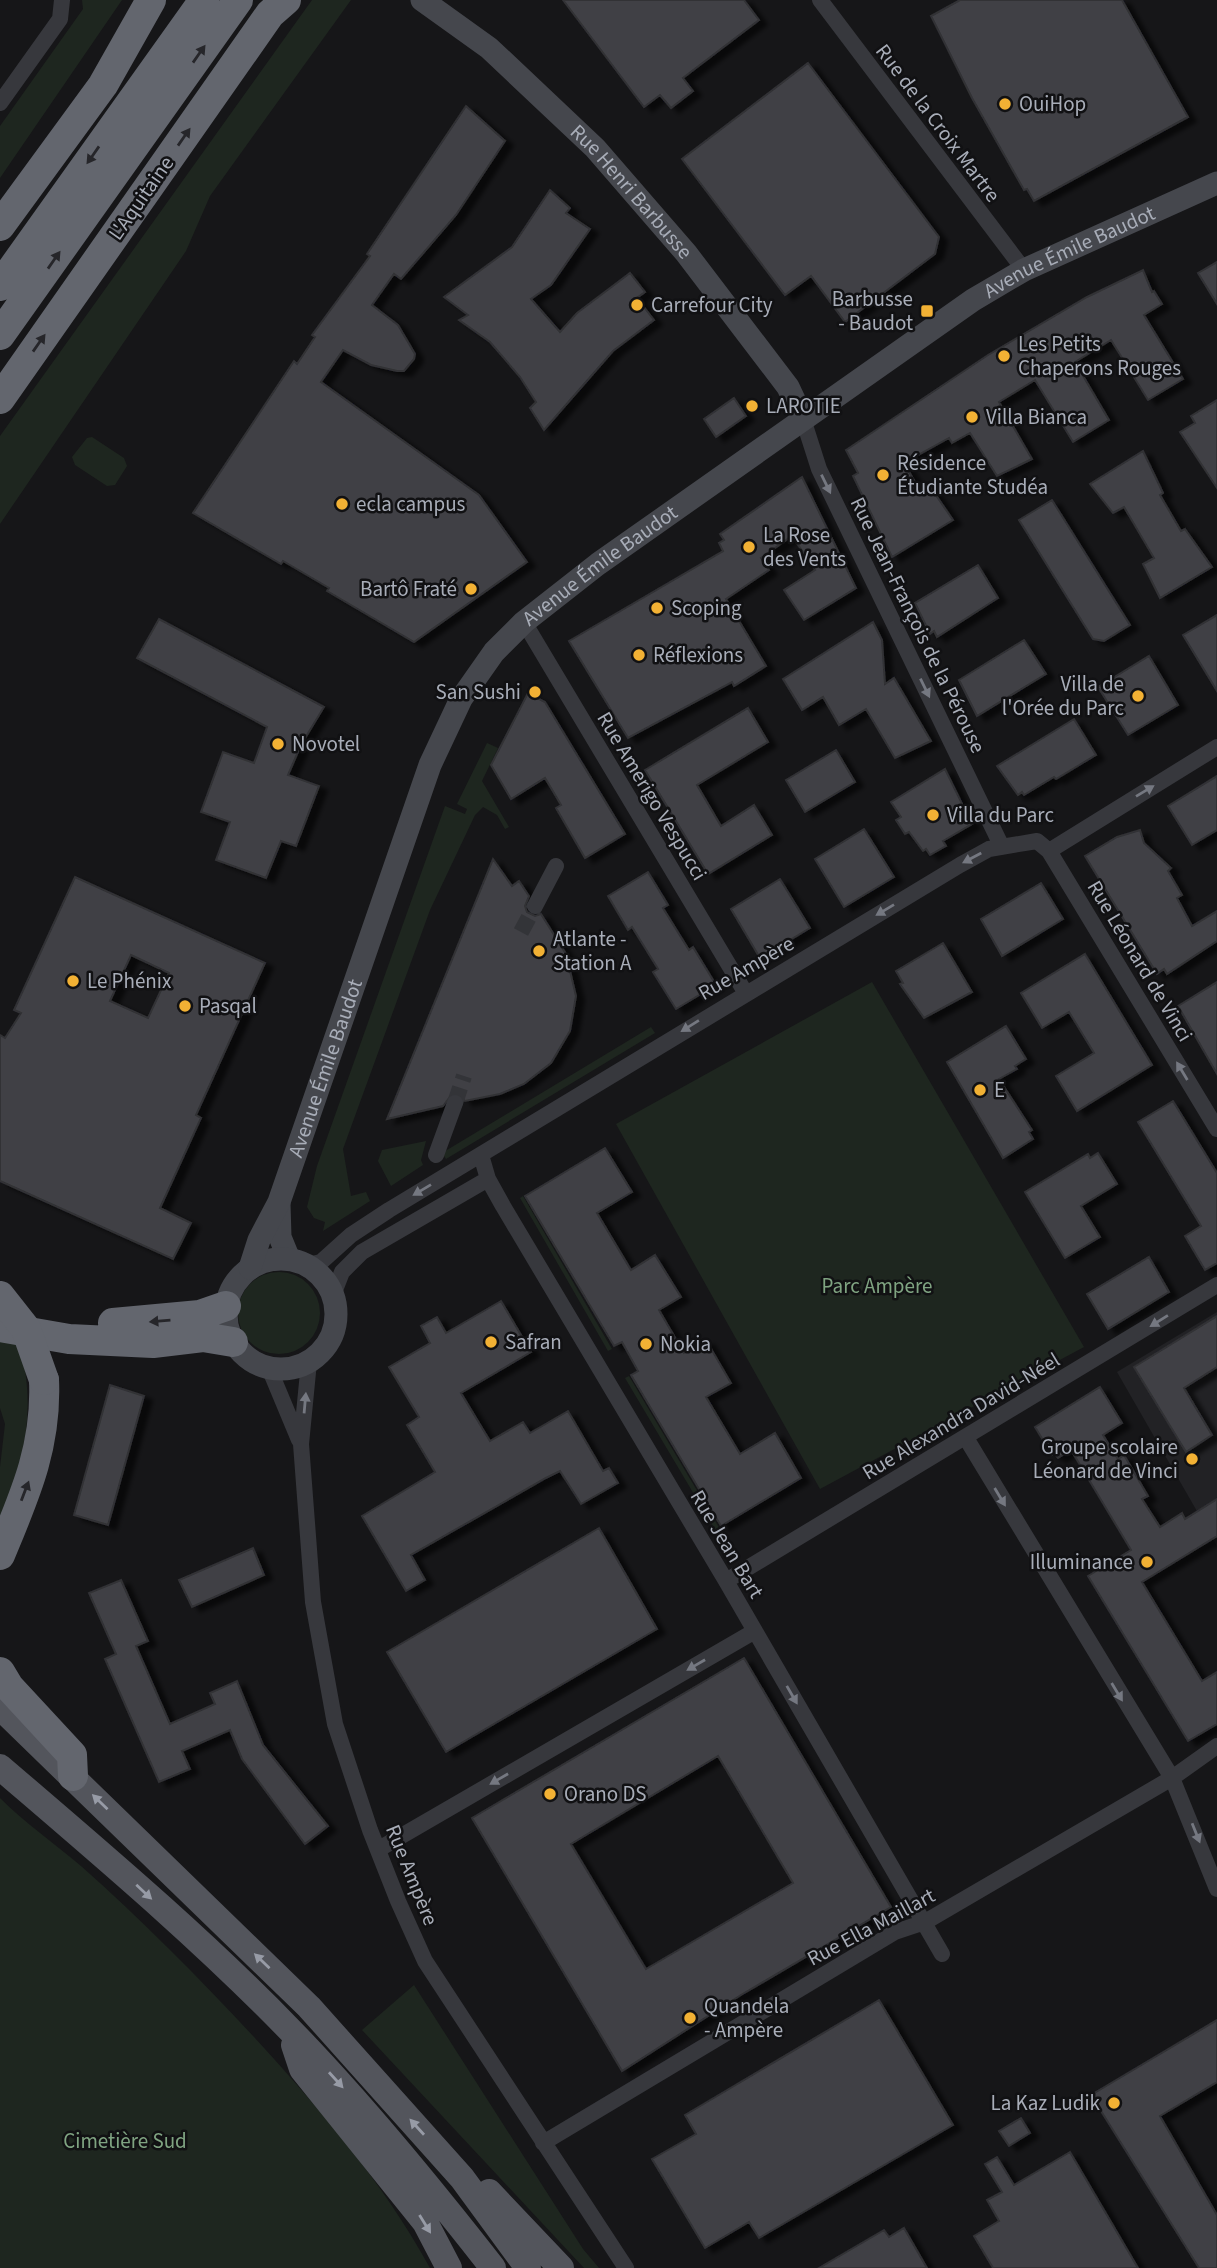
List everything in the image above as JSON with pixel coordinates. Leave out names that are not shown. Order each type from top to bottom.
[{"type":"highway","points":[[103,85],[151,0]]},
{"type":"highway","points":[[0,226],[103,85],[144,39],[173,0]]},
{"type":"highway","points":[[0,286],[204,0]]},
{"type":"highway","points":[[0,335],[238,0]]},
{"type":"highway","name":"L'Aquitaine","points":[[0,399],[277,5]]},
{"type":"highway","points":[[0,1296],[26,1329],[44,1380],[46,1411],[40,1447],[0,1555]]},
{"type":"highway","points":[[0,1309],[65,1322],[120,1323],[200,1315],[226,1306]]},
{"type":"highway","points":[[0,1327],[69,1339],[153,1343],[203,1337],[233,1342]]},
{"type":"highway","points":[[0,1672],[72,1755],[73,1776]]},
{"type":"main road","points":[[0,1707],[309,2007],[462,2178],[528,2268]]},
{"type":"main road","points":[[0,1767],[122,1873],[290,2029],[363,2110],[493,2268]]},
{"type":"main road","points":[[290,2029],[302,2069],[425,2221],[449,2268]]},
{"type":"main road","points":[[462,2178],[490,2192],[561,2268]]},
{"type":"street","points":[[0,103],[60,19],[62,0]]},
{"type":"street","name":"Rue Henri Barbusse","points":[[422,0],[489,48],[594,148],[686,253],[788,387],[803,419]]},
{"type":"street","name":"Rue de la Croix Martre","points":[[820,0],[1024,270]]},
{"type":"street","name":"Avenue Émile Baudot","points":[[250,1268],[259,1240],[279,1202],[439,742],[461,699],[494,652],[524,622],[598,564],[973,300],[1024,270],[1217,183]]},
{"type":"street","name":"Rue Jean-François de la Pérouse","points":[[803,419],[819,469],[1002,847]]},
{"type":"street","name":"Rue Amerigo Vespucci","points":[[524,622],[745,992]]},
{"type":"street","points":[[1049,851],[1217,747]]},
{"type":"street","name":"Rue Ampère","points":[[298,1262],[321,1262],[370,1222],[745,992],[989,849],[1037,841],[1049,851]]},
{"type":"street","name":"Rue Léonard de Vinci","points":[[1049,851],[1217,1129]]},
{"type":"street","points":[[535,906],[556,866]]},
{"type":"street","points":[[436,1155],[455,1103]]},
{"type":"street","name":"Rue Jean Bart","points":[[481,1155],[488,1179],[726,1581],[942,1954]]},
{"type":"street","points":[[333,1295],[342,1272],[362,1252],[488,1179]]},
{"type":"street","name":"Avenue Émile Baudot","points":[[279,1202],[280,1237],[298,1262]]},
{"type":"street","points":[[275,1259],[298,1262],[323,1278],[333,1295],[336,1320],[333,1333],[327,1344],[309,1362],[290,1369],[270,1368],[248,1359],[233,1342],[225,1318],[226,1306],[234,1284],[250,1268],[275,1259]]},
{"type":"street","name":"Rue Alexandra David-Néel","points":[[726,1581],[1217,1285]]},
{"type":"street","name":"Rue Ampère","points":[[309,1362],[301,1444],[306,1534],[321,1656],[335,1724],[398,1901],[425,1961],[626,2268]]},
{"type":"street","name":"Rue Ampère","points":[[270,1368],[301,1444]]},
{"type":"street","points":[[966,1438],[1172,1778],[1217,1889]]},
{"type":"street","points":[[379,1849],[756,1633]]},
{"type":"street","name":"Rue Ella Maillart","points":[[544,2143],[894,1933],[925,1922],[1172,1778],[1217,1746]]},
{"type":"shaded area","name":"Groupe scolaire Léonard de Vinci","points":[[1217,1312],[1217,1546],[1117,1372]]},
{"type":"green space","points":[[82,0],[122,0],[0,178],[0,126],[83,9]]},
{"type":"green space","points":[[312,0],[351,0],[210,196],[186,251],[0,524],[0,436]]},
{"type":"green space","points":[[92,437],[124,458],[127,466],[115,485],[107,486],[75,465],[72,457],[87,438]]},
{"type":"green space","points":[[487,743],[498,748],[482,781],[509,827],[505,829],[497,815],[483,807],[475,815],[430,910],[343,1149],[351,1196],[366,1192],[370,1201],[323,1231],[325,1222],[314,1218],[307,1207],[317,1166],[445,806],[465,814],[467,809],[457,804]]},
{"type":"green space","name":"Parc Ampère","points":[[872,982],[1084,1347],[820,1489],[616,1124]]},
{"type":"green space","points":[[651,1027],[655,1033],[446,1159],[442,1153]]},
{"type":"green space","points":[[426,1141],[421,1160],[423,1165],[391,1186],[378,1161],[382,1150]]},
{"type":"green space","points":[[523,1196],[612,1349],[608,1351],[520,1198]]},
{"type":"green space","points":[[271,1272],[287,1272],[302,1278],[314,1290],[320,1313],[314,1336],[302,1348],[287,1354],[271,1354],[256,1348],[244,1336],[238,1321],[238,1305],[244,1290],[256,1278]]},
{"type":"green space","points":[[0,1339],[19,1343],[27,1389],[27,1412],[22,1457],[0,1524],[0,1467],[5,1424],[0,1408]]},
{"type":"green space","points":[[629,1376],[721,1531],[717,1533],[625,1378]]},
{"type":"green space","name":"Cimetière Sud","points":[[0,1798],[126,1907],[254,2037],[349,2147],[392,2206],[430,2268],[0,2268]]},
{"type":"green space","points":[[414,1985],[583,2249],[599,2268],[584,2268],[362,2030]]},
{"type":"building","points":[[563,0],[744,0],[759,20],[683,78],[693,91],[671,108],[660,95],[644,107]]},
{"type":"building","points":[[960,0],[1122,0],[1188,117],[1034,201],[1027,189],[1024,190],[972,98],[931,16]]},
{"type":"building","points":[[808,63],[939,237],[935,254],[845,322],[811,276],[785,295],[682,159]]},
{"type":"building","name":"ecla campus","points":[[466,106],[505,141],[456,215],[401,279],[394,274],[372,305],[398,325],[415,354],[414,359],[404,371],[397,371],[371,365],[343,350],[321,382],[479,495],[527,562],[414,642],[327,591],[329,588],[283,561],[281,564],[193,513],[294,361],[297,364],[315,337],[312,335],[370,256],[367,254]]},
{"type":"building","points":[[550,190],[570,208],[566,213],[590,229],[551,285],[531,299],[560,332],[577,313],[630,273],[645,292],[637,298],[654,320],[613,351],[544,430],[530,408],[536,402],[520,377],[490,342],[459,320],[468,315],[444,297],[512,247]]},
{"type":"building","points":[[1217,262],[1217,304],[1198,273]]},
{"type":"building","points":[[1143,270],[1152,292],[1154,291],[1162,304],[1144,315],[1183,379],[1148,400],[1111,340],[1075,362],[1109,420],[1073,442],[1035,380],[999,402],[1032,459],[997,476],[970,433],[952,443],[949,438],[904,463],[922,494],[931,488],[953,520],[892,557],[853,476],[858,473],[846,450],[988,355],[1087,297]]},
{"type":"building","points":[[734,398],[746,416],[716,437],[704,419]]},
{"type":"building","points":[[1217,400],[1217,488],[1180,432],[1195,423],[1191,416]]},
{"type":"building","points":[[1143,451],[1163,493],[1160,495],[1181,531],[1185,529],[1212,567],[1160,598],[1143,564],[1154,558],[1124,507],[1113,513],[1090,484]]},
{"type":"building","name":"Réflexions","points":[[802,477],[856,588],[804,620],[784,590],[815,570],[792,536],[761,558],[769,570],[726,599],[766,666],[734,686],[732,682],[628,738],[569,641],[723,551],[719,543],[724,540],[720,534]]},
{"type":"building","points":[[1052,500],[1130,625],[1104,641],[1093,639],[1019,520]]},
{"type":"building","points":[[978,565],[998,598],[937,637],[934,631],[930,634],[915,603]]},
{"type":"building","points":[[1217,615],[1217,691],[1183,635]]},
{"type":"building","name":"Novotel","points":[[159,619],[324,707],[301,745],[288,775],[319,786],[296,846],[281,841],[266,878],[216,860],[230,822],[201,812],[223,752],[254,763],[267,727],[137,658]]},
{"type":"building","points":[[873,622],[882,640],[885,684],[894,678],[931,741],[895,758],[866,709],[839,725],[823,697],[802,710],[783,679]]},
{"type":"building","points":[[1024,640],[1046,674],[977,716],[959,680]]},
{"type":"building","name":"Villa de l'Orée du Parc","points":[[1149,656],[1178,705],[1128,735],[1098,687]]},
{"type":"building","points":[[528,693],[545,702],[625,834],[585,858],[556,808],[561,805],[545,778],[511,799],[491,765]]},
{"type":"building","points":[[748,708],[768,742],[697,785],[721,826],[754,805],[772,835],[708,874],[645,770]]},
{"type":"building","points":[[1074,719],[1096,755],[1056,779],[1054,777],[1024,795],[1022,792],[1018,795],[997,766]]},
{"type":"building","points":[[836,750],[855,782],[805,812],[786,780]]},
{"type":"building","name":"Villa du Parc","points":[[945,769],[972,824],[943,841],[946,846],[930,855],[926,849],[923,851],[909,832],[905,834],[896,820],[901,817],[891,802]]},
{"type":"building","points":[[1217,776],[1217,830],[1192,845],[1168,806]]},
{"type":"building","points":[[864,829],[894,877],[844,907],[815,859]]},
{"type":"building","points":[[1140,830],[1144,843],[1171,868],[1168,871],[1182,895],[1177,898],[1192,926],[1217,911],[1217,941],[1167,974],[1164,969],[1157,974],[1085,856],[1117,837]]},
{"type":"building","points":[[493,859],[512,886],[519,881],[529,896],[525,906],[527,912],[535,916],[541,914],[566,954],[576,996],[570,1031],[551,1063],[524,1084],[500,1094],[465,1101],[459,1093],[453,1093],[443,1106],[387,1119]]},
{"type":"building","points":[[648,872],[668,905],[663,908],[689,950],[693,947],[716,985],[676,1009],[653,972],[658,969],[632,927],[628,930],[608,896]]},
{"type":"building","points":[[75,877],[265,963],[196,1115],[201,1118],[160,1208],[191,1223],[173,1259],[0,1181],[0,1035],[5,1038],[21,1013],[14,1010]],"holes":[[[131,955],[169,973],[148,1018],[110,1001]]]},
{"type":"building","points":[[780,879],[810,928],[760,958],[731,909]]},
{"type":"building","points":[[1041,883],[1063,919],[1002,956],[981,919]]},
{"type":"building","points":[[943,943],[972,992],[924,1018],[900,984],[903,983],[896,971]]},
{"type":"building","points":[[1085,954],[1152,1065],[1077,1111],[1056,1076],[1094,1053],[1069,1012],[1042,1028],[1021,993]]},
{"type":"building","points":[[1217,982],[1217,1074],[1178,1006]]},
{"type":"building","name":"E","points":[[1006,1026],[1026,1059],[1015,1066],[1017,1069],[999,1079],[1032,1130],[1029,1132],[1033,1139],[1003,1158],[947,1062]]},
{"type":"building","points":[[1173,1101],[1217,1173],[1217,1263],[1205,1270],[1185,1236],[1201,1226],[1138,1122]]},
{"type":"building","points":[[605,1148],[632,1192],[597,1213],[631,1270],[655,1255],[681,1297],[659,1310],[684,1353],[706,1340],[731,1383],[706,1397],[740,1454],[775,1433],[801,1478],[721,1526],[631,1375],[638,1371],[622,1342],[614,1346],[525,1196]]},
{"type":"building","points":[[1098,1153],[1117,1184],[1081,1206],[1100,1237],[1065,1258],[1025,1192],[1088,1154],[1090,1158]]},
{"type":"building","points":[[1149,1257],[1169,1292],[1108,1329],[1087,1294]]},
{"type":"building","points":[[501,1301],[531,1352],[461,1393],[490,1441],[523,1422],[530,1433],[568,1411],[603,1471],[609,1468],[618,1483],[581,1504],[560,1471],[546,1478],[411,1555],[425,1580],[406,1591],[362,1516],[435,1472],[407,1425],[419,1417],[389,1367],[430,1343],[421,1326],[437,1317],[446,1333]]},
{"type":"building","points":[[1217,1316],[1217,1367],[1184,1388],[1212,1435],[1186,1452],[1134,1367]]},
{"type":"building","points":[[110,1385],[144,1396],[108,1525],[74,1515]]},
{"type":"building","name":"Illuminance","points":[[1100,1387],[1122,1423],[1103,1435],[1118,1459],[1124,1455],[1148,1496],[1142,1499],[1160,1527],[1182,1513],[1185,1519],[1217,1499],[1217,1536],[1142,1582],[1202,1681],[1217,1672],[1217,1724],[1188,1741],[1088,1576],[1131,1550],[1071,1450],[1058,1458],[1054,1453],[1052,1455],[1035,1427]]},
{"type":"building","points":[[599,1528],[657,1629],[446,1752],[387,1652]]},
{"type":"building","points":[[253,1548],[264,1575],[192,1607],[179,1580]]},
{"type":"building","points":[[121,1580],[148,1641],[136,1646],[170,1724],[215,1704],[210,1693],[237,1681],[263,1745],[328,1826],[305,1844],[242,1759],[230,1730],[182,1751],[190,1769],[159,1782],[105,1659],[116,1654],[89,1593]]},
{"type":"building","points":[[744,1658],[891,1907],[741,1995],[622,2071],[472,1818]],"holes":[[[718,1756],[793,1883],[646,1969],[571,1844]]]},
{"type":"building","points":[[879,2000],[953,2125],[759,2238],[749,2222],[705,2248],[652,2159],[696,2134],[685,2115]]},
{"type":"building","points":[[1217,2020],[1217,2082],[1160,2116],[1217,2215],[1217,2268],[1199,2268],[1091,2095]]},
{"type":"building","points":[[1021,2118],[1030,2133],[1009,2146],[999,2131]]},
{"type":"building","points":[[1070,2152],[1138,2268],[993,2268],[974,2236],[999,2221],[987,2200],[1002,2192],[985,2164],[997,2157],[1014,2185]]},
{"type":"building","points":[[904,2228],[927,2268],[819,2268],[884,2230],[889,2237]]},
{"type":"tunnel","points":[[521,932],[535,906]]},
{"type":"tunnel","points":[[455,1103],[464,1076]]},
{"type":"place","name":"OuiHop","points":[[1005,104]]},
{"type":"place","name":"Carrefour City","points":[[637,305]]},
{"type":"place","name":"Barbusse - Baudot","points":[[927,311]]},
{"type":"place","name":"Les Petits Chaperons Rouges","points":[[1004,356]]},
{"type":"place","name":"LAROTIE","points":[[752,406]]},
{"type":"place","name":"Villa Bianca","points":[[972,417]]},
{"type":"place","name":"Résidence Étudiante Studéa","points":[[883,475]]},
{"type":"place","name":"ecla campus","points":[[342,504]]},
{"type":"place","name":"La Rose des Vents","points":[[749,547]]},
{"type":"place","name":"Bartô Fraté","points":[[471,589]]},
{"type":"place","name":"Scoping","points":[[657,608]]},
{"type":"place","name":"Réflexions","points":[[639,655]]},
{"type":"place","name":"San Sushi","points":[[535,692]]},
{"type":"place","name":"Villa de l'Orée du Parc","points":[[1138,696]]},
{"type":"place","name":"Novotel","points":[[278,744]]},
{"type":"place","name":"Villa du Parc","points":[[933,815]]},
{"type":"place","name":"Atlante - Station A","points":[[539,951]]},
{"type":"place","name":"Le Phénix","points":[[73,981]]},
{"type":"place","name":"Pasqal","points":[[185,1006]]},
{"type":"place","name":"E","points":[[980,1090]]},
{"type":"place","name":"Safran","points":[[491,1342]]},
{"type":"place","name":"Nokia","points":[[646,1344]]},
{"type":"place","name":"Groupe scolaire Léonard de Vinci","points":[[1192,1459]]},
{"type":"place","name":"Illuminance","points":[[1147,1562]]},
{"type":"place","name":"Orano DS","points":[[550,1794]]},
{"type":"place","name":"Quandela - Ampère","points":[[690,2018]]},
{"type":"place","name":"La Kaz Ludik","points":[[1114,2103]]}]
